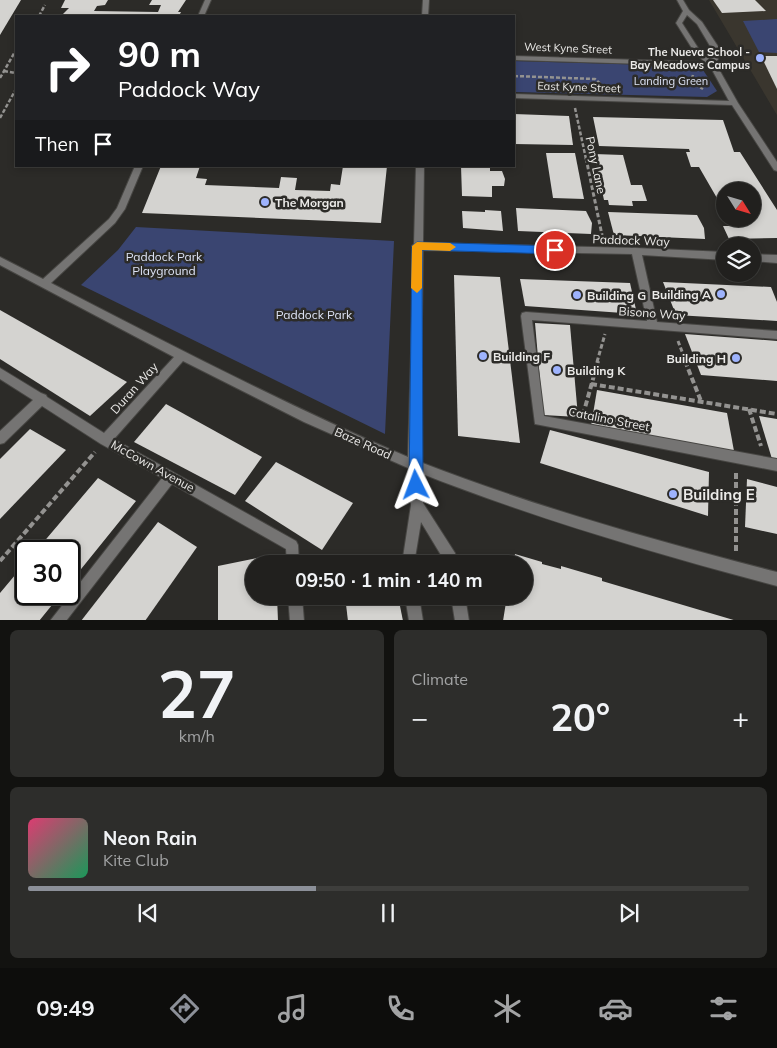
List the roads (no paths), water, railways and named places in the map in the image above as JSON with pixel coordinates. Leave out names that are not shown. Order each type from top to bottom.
[{"type":"street","points":[[201,15],[208,0]]},
{"type":"street","points":[[425,15],[426,0]]},
{"type":"street","points":[[680,0],[686,11],[700,23],[717,51],[712,64]]},
{"type":"street","points":[[686,11],[679,23],[696,52],[712,64],[734,103],[777,168]]},
{"type":"street","name":"West Kyne Street","points":[[515,58],[712,64]]},
{"type":"street","name":"East Kyne Street","points":[[515,96],[734,103]]},
{"type":"street","points":[[44,284],[112,221],[121,209],[139,167]]},
{"type":"street","points":[[409,555],[417,505],[414,466],[420,167]]},
{"type":"street","name":"Paddock Way","points":[[417,246],[716,256]]},
{"type":"street","points":[[636,252],[653,326]]},
{"type":"street","points":[[761,258],[777,259]]},
{"type":"street","name":"Baze Road","points":[[0,261],[182,355],[344,435],[414,466],[596,529],[777,579]]},
{"type":"street","name":"Bisono Way","points":[[526,316],[777,335]]},
{"type":"street","name":"Catalino Street","points":[[526,316],[539,420],[772,464]]},
{"type":"street","name":"Duran Way","points":[[105,440],[182,355]]},
{"type":"street","name":"McCown Avenue","points":[[0,373],[42,398],[105,440],[292,545],[293,555]]},
{"type":"street","points":[[0,440],[42,398]]},
{"type":"street","points":[[57,620],[171,476]]},
{"type":"street","points":[[417,505],[448,555]]},
{"type":"street","points":[[296,605],[297,620]]},
{"type":"street","points":[[414,605],[416,620]]},
{"type":"street","points":[[460,605],[462,620]]},
{"type":"place","name":"The Nueva School - Bay Meadows Campus","points":[[760,58]]},
{"type":"place","name":"The Morgan","points":[[265,202]]},
{"type":"place","name":"Building A","points":[[721,294]]},
{"type":"place","name":"Building G","points":[[577,295]]},
{"type":"place","name":"Building F","points":[[483,356]]},
{"type":"place","name":"Building H","points":[[736,358]]},
{"type":"place","name":"Building K","points":[[557,370]]},
{"type":"place","name":"Building E","points":[[673,494]]},
{"type":"park label","name":"Landing Green","points":[[671,81]]},
{"type":"park label","name":"Paddock Park Playground","points":[[164,263]]},
{"type":"park label","name":"Paddock Park","points":[[314,314]]}]
